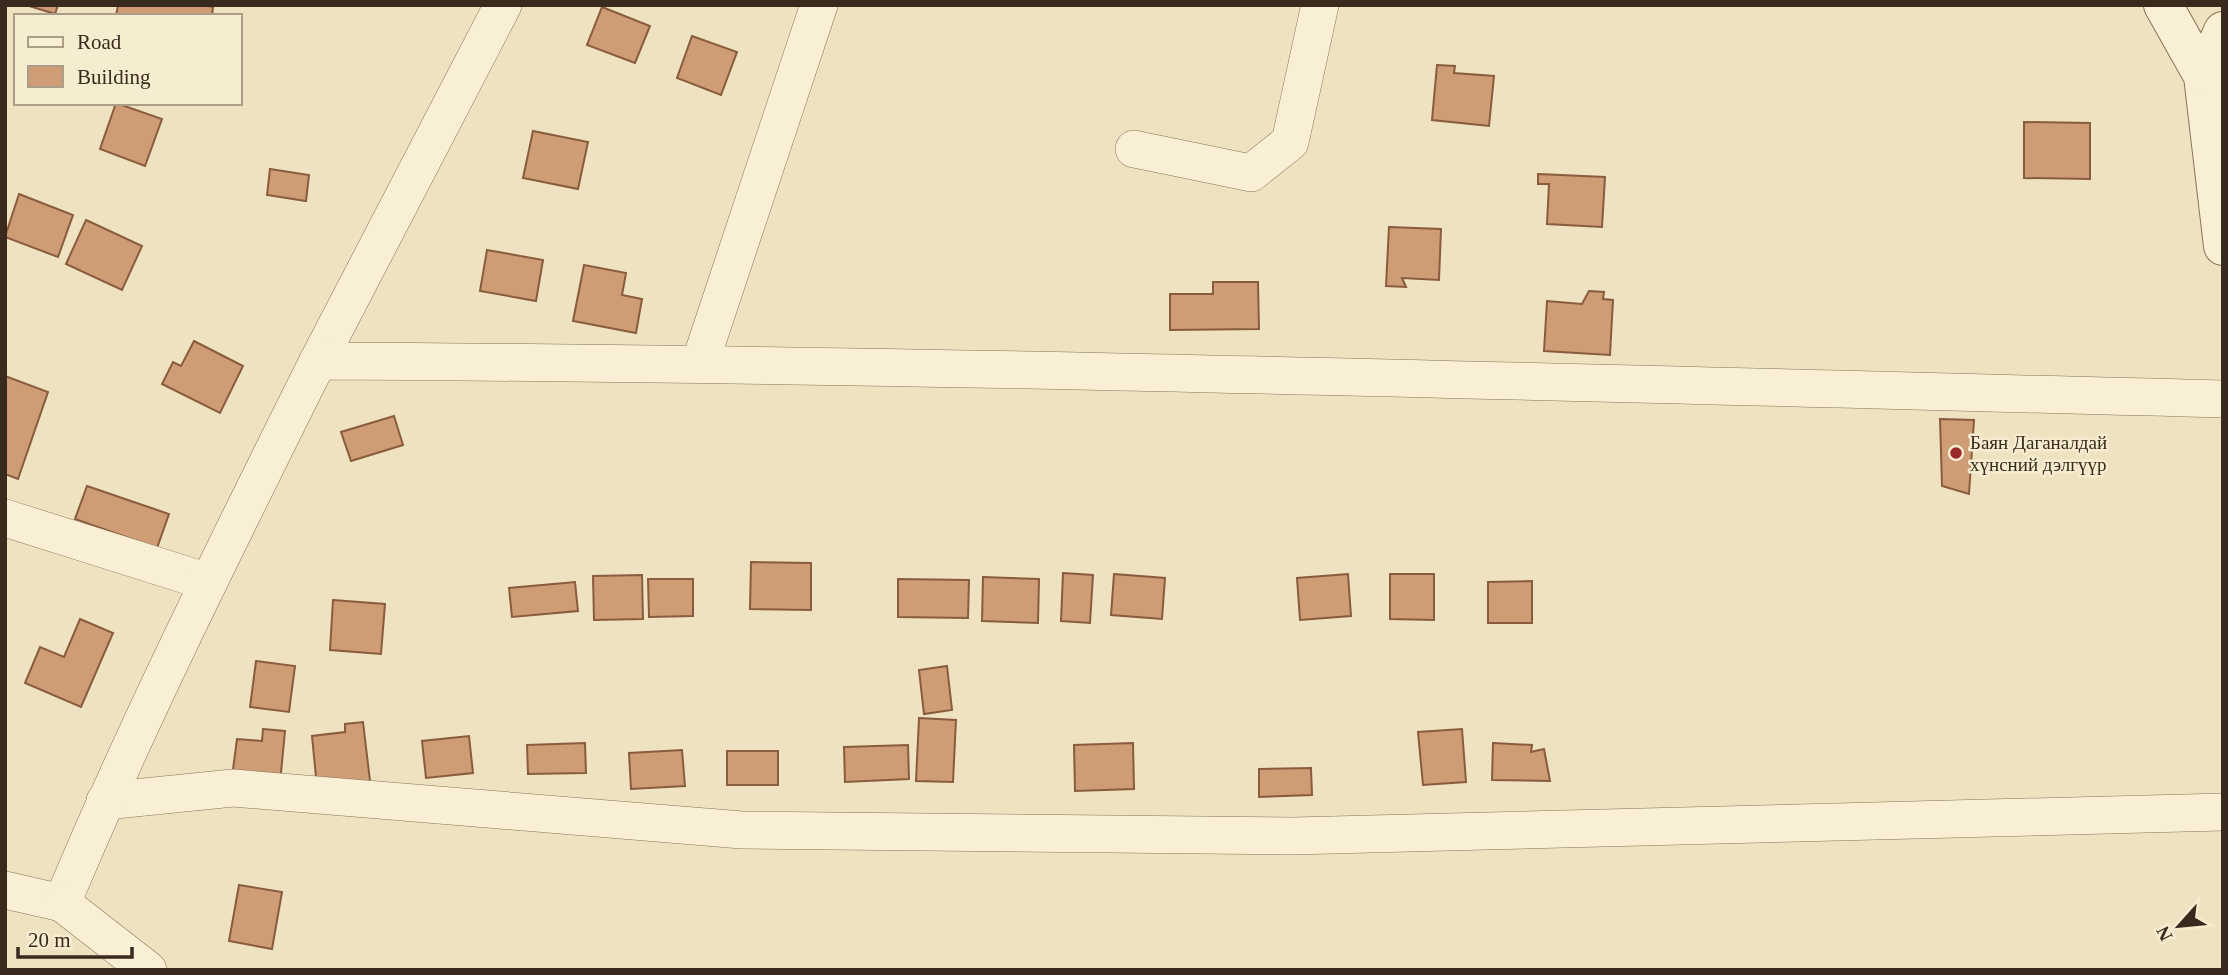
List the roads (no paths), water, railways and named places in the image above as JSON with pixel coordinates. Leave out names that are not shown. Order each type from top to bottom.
[{"type":"street","points":[[700,363],[819,5]]},
{"type":"street","points":[[1134,149],[1251,173],[1290,142],[1320,5]]},
{"type":"street","points":[[2163,5],[2203,76],[2223,246]]},
{"type":"street","points":[[62,904],[105,801],[208,582],[497,7]]},
{"type":"street","points":[[2203,76],[2223,31]]},
{"type":"street","points":[[318,361],[700,363],[2223,399]]},
{"type":"street","points":[[5,518],[208,582]]},
{"type":"street","points":[[105,801],[233,788],[741,830],[1293,836],[2223,812]]},
{"type":"street","points":[[5,890],[62,904],[148,970]]},
{"type":"place","name":"Баян Даганалдай хүнсний дэлгүүр","points":[[1956,453]]}]
